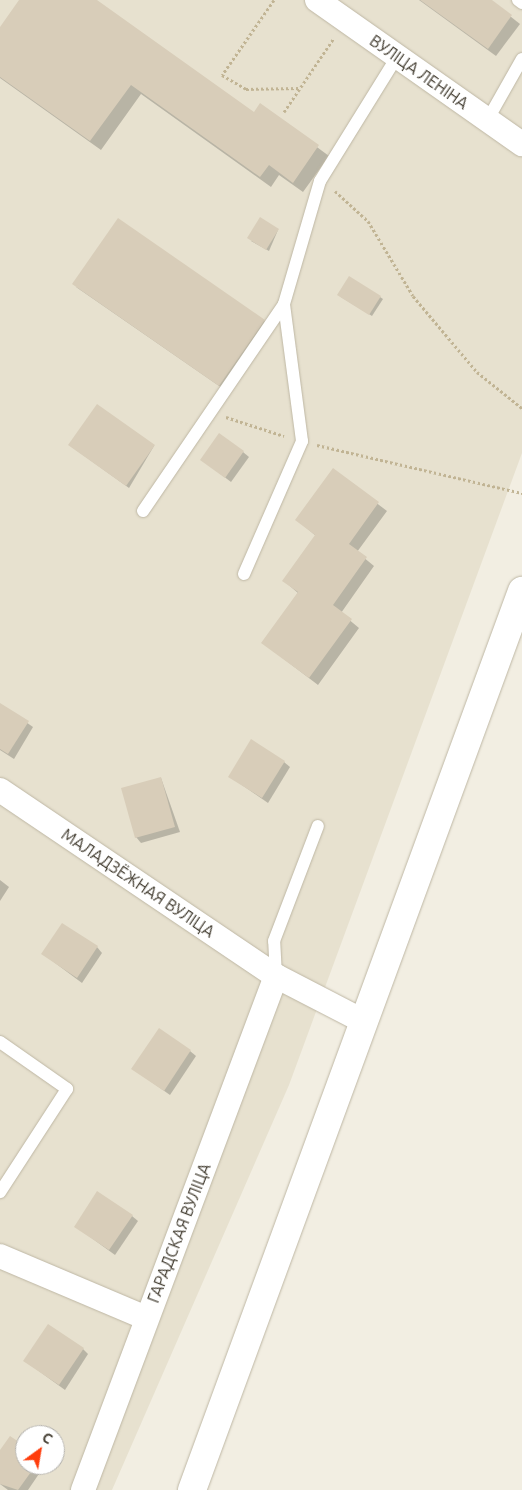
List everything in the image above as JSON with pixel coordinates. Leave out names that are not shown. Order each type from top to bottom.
[{"type":"street","name":"ВУЛІЦА ЛЕНІНА","points":[[317,0],[522,144]]},
{"type":"street","points":[[192,1490],[361,1020],[522,591]]},
{"type":"street","name":"МАЛАДЗЁЖНАЯ ВУЛІЦА","points":[[0,790],[276,976],[361,1020]]},
{"type":"street","name":"ГАРАДСКАЯ ВУЛІЦА","points":[[82,1490],[276,976]]},
{"type":"street","points":[[0,1256],[146,1318]]},
{"type":"lane","points":[[518,0],[522,2]]},
{"type":"lane","points":[[143,511],[213,413],[284,304],[320,181],[397,57]]},
{"type":"lane","points":[[488,119],[522,59]]},
{"type":"lane","points":[[244,574],[302,441],[284,304]]},
{"type":"lane","points":[[276,976],[274,941],[318,826]]},
{"type":"lane","points":[[0,1042],[67,1089],[0,1192]]},
{"type":"path","points":[[274,0],[222,75],[246,89],[301,88]]},
{"type":"path","points":[[284,112],[345,21]]},
{"type":"path","points":[[320,181],[368,221],[413,296],[477,372],[522,408]]},
{"type":"path","points":[[213,413],[302,441],[522,493]]},
{"type":"shaded area","points":[[0,0],[522,0],[522,453],[289,1085],[112,1490],[0,1490]]},
{"type":"building","points":[[19,0],[97,0],[254,112],[260,103],[319,145],[293,183],[269,165],[260,177],[131,85],[90,141],[0,77],[0,27]]},
{"type":"building","points":[[420,0],[492,0],[512,15],[488,49]]},
{"type":"building","points":[[260,217],[279,229],[266,250],[247,238]]},
{"type":"building","points":[[118,218],[265,320],[219,386],[72,284]]},
{"type":"building","points":[[349,276],[381,296],[369,315],[337,295]]},
{"type":"building","points":[[97,404],[155,445],[126,486],[68,445]]},
{"type":"building","points":[[219,433],[244,451],[225,478],[200,460]]},
{"type":"building","points":[[333,468],[379,502],[349,544],[367,557],[333,605],[352,619],[309,678],[261,643],[298,592],[282,581],[315,535],[295,520]]},
{"type":"building","points":[[0,703],[29,721],[8,754],[0,749]]},
{"type":"building","points":[[251,739],[285,761],[262,798],[228,777]]},
{"type":"building","points":[[161,777],[175,827],[135,838],[121,788]]},
{"type":"building","points":[[62,923],[98,946],[77,978],[41,954]]},
{"type":"building","points":[[159,1028],[191,1050],[164,1091],[131,1069]]},
{"type":"building","points":[[97,1191],[133,1215],[109,1250],[74,1227]]},
{"type":"building","points":[[48,1324],[84,1348],[59,1385],[23,1361]]},
{"type":"building","points":[[10,1436],[15,1439],[15,1475],[29,1475],[18,1490],[0,1484],[0,1450]]}]
